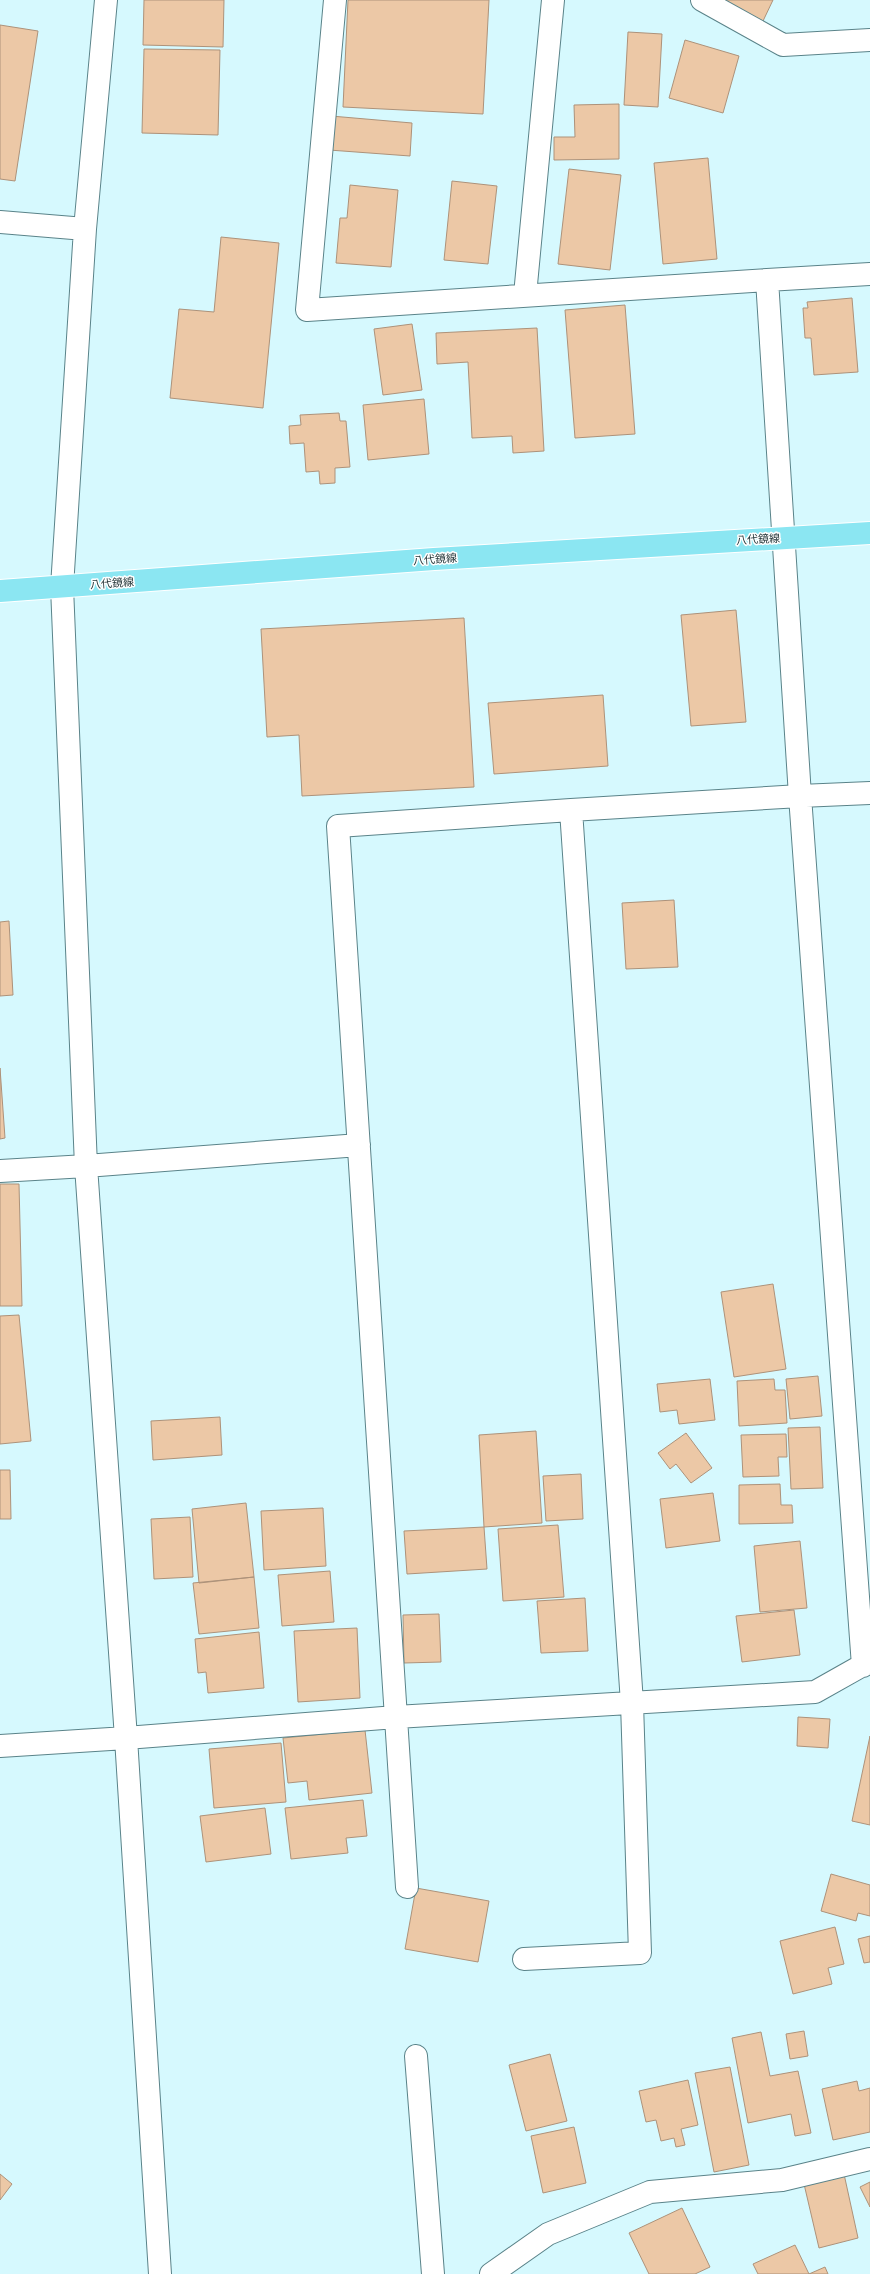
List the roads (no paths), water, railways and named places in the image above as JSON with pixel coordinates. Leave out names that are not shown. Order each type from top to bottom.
[{"type":"main road","name":"八代鏡線","points":[[0,591],[434,558],[870,533]]},
{"type":"street","points":[[106,0],[84,229],[62,587],[86,1166],[126,1738],[160,2274]]},
{"type":"street","points":[[335,0],[307,310],[870,274]]},
{"type":"street","points":[[525,295],[553,0]]},
{"type":"street","points":[[702,0],[783,45],[870,40]]},
{"type":"street","points":[[0,222],[84,229]]},
{"type":"street","points":[[0,1746],[126,1738],[396,1717],[815,1692],[866,1664],[800,796],[767,280]]},
{"type":"street","points":[[408,1887],[338,826],[571,810],[870,793]]},
{"type":"street","points":[[524,1959],[640,1953],[632,1703],[571,810]]},
{"type":"street","points":[[0,1170],[86,1166],[359,1145]]},
{"type":"street","points":[[416,2056],[433,2274]]},
{"type":"street","points":[[491,2274],[548,2234],[650,2192],[782,2180],[870,2159]]}]
